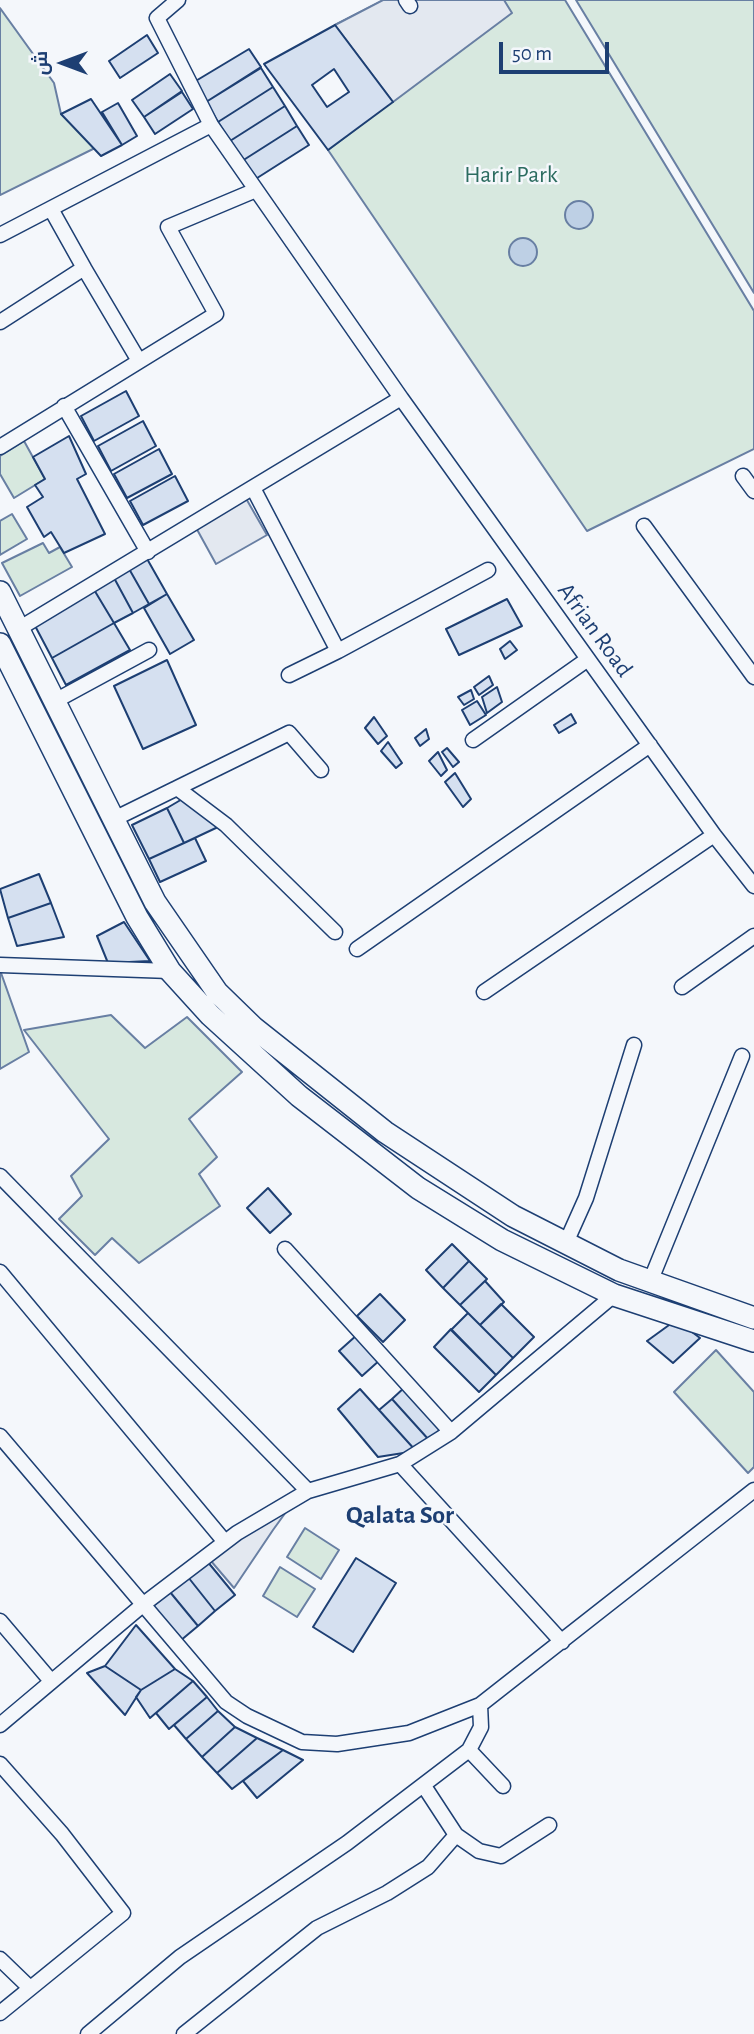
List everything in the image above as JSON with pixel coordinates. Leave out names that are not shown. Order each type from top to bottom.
[{"type":"main road","points":[[0,592],[11,621],[55,701],[155,902],[217,992],[254,1028],[345,1103],[438,1170],[565,1245],[650,1282],[754,1318]]},
{"type":"main road","points":[[0,644],[137,918],[170,971],[210,1015],[299,1096],[418,1188],[502,1240],[614,1295],[754,1341]]},
{"type":"street","name":"Afrian Road","points":[[178,0],[157,18],[211,125],[401,398],[714,835],[754,886]]},
{"type":"street","points":[[0,235],[211,125]]},
{"type":"street","points":[[0,447],[216,314],[169,227],[256,190]]},
{"type":"street","points":[[51,209],[139,360]]},
{"type":"street","points":[[0,322],[84,268]]},
{"type":"street","points":[[11,621],[148,552],[401,398]]},
{"type":"street","points":[[64,406],[148,552]]},
{"type":"street","points":[[743,476],[754,491]]},
{"type":"street","points":[[253,488],[338,650]]},
{"type":"street","points":[[644,526],[754,677]]},
{"type":"street","points":[[289,675],[488,570]]},
{"type":"street","points":[[55,701],[149,650]]},
{"type":"street","points":[[473,740],[588,659]]},
{"type":"street","points":[[114,819],[289,733],[321,770]]},
{"type":"street","points":[[357,949],[650,745]]},
{"type":"street","points":[[177,788],[226,825],[335,932]]},
{"type":"street","points":[[484,992],[714,835]]},
{"type":"street","points":[[682,987],[754,936]]},
{"type":"street","points":[[0,965],[170,971]]},
{"type":"street","points":[[565,1245],[586,1199],[634,1045]]},
{"type":"street","points":[[650,1282],[742,1056]]},
{"type":"street","points":[[0,1176],[308,1491]]},
{"type":"street","points":[[285,1249],[451,1432]]},
{"type":"street","points":[[0,1272],[225,1542]]},
{"type":"street","points":[[0,1725],[145,1603],[225,1542],[308,1491],[400,1464],[451,1432],[614,1295]]},
{"type":"street","points":[[0,1436],[145,1603],[226,1702],[256,1721],[302,1742],[337,1744],[409,1733],[480,1705],[754,1490]]},
{"type":"street","points":[[400,1464],[562,1642]]},
{"type":"street","points":[[0,1620],[51,1681]]},
{"type":"street","points":[[88,2034],[180,1956],[346,1843],[468,1750],[481,1727],[480,1705]]},
{"type":"street","points":[[468,1750],[503,1786]]},
{"type":"street","points":[[0,1764],[62,1834],[123,1913],[0,2013]]},
{"type":"street","points":[[424,1786],[456,1835],[479,1852],[501,1856],[549,1825]]},
{"type":"street","points":[[184,2034],[317,1928],[387,1893],[428,1867],[456,1835]]},
{"type":"street","points":[[0,1959],[29,1987]]},
{"type":"green space","name":"Harir Park","points":[[384,0],[565,0],[754,311],[754,449],[587,531],[328,150],[393,101],[335,25]]},
{"type":"green space","points":[[576,0],[754,0],[754,293]]},
{"type":"green space","points":[[0,8],[54,83],[61,114],[97,147],[0,195]]},
{"type":"green space","points":[[24,441],[45,479],[14,498],[0,474],[0,456]]},
{"type":"green space","points":[[12,514],[27,539],[0,555],[0,521]]},
{"type":"green space","points":[[43,543],[49,553],[60,547],[72,567],[20,596],[2,563]]},
{"type":"green space","points":[[0,970],[29,1052],[0,1069]]},
{"type":"green space","points":[[111,1015],[145,1048],[187,1017],[242,1072],[189,1119],[217,1157],[199,1174],[220,1206],[139,1263],[112,1238],[95,1255],[59,1219],[82,1196],[71,1176],[109,1139],[24,1030]]},
{"type":"green space","points":[[716,1350],[754,1392],[754,1467],[748,1473],[674,1392]]},
{"type":"green space","points":[[305,1528],[339,1550],[321,1579],[287,1557]]},
{"type":"green space","points":[[280,1567],[315,1589],[297,1617],[263,1596]]},
{"type":"shaded area","points":[[383,0],[504,0],[512,13],[393,102],[335,25]]},
{"type":"shaded area","points":[[244,495],[267,535],[216,564],[194,524]]},
{"type":"shaded area","points":[[286,1512],[234,1588],[211,1561],[271,1516]]},
{"type":"water","points":[[579,201],[589,205],[593,215],[589,225],[579,229],[569,225],[565,215],[569,205]]},
{"type":"water","points":[[523,238],[533,242],[537,252],[533,262],[523,266],[513,262],[509,252],[513,242]]},
{"type":"building","points":[[335,25],[393,102],[328,150],[264,64]]},
{"type":"building","points":[[147,35],[158,53],[120,78],[109,61]]},
{"type":"building","points":[[249,49],[261,67],[206,102],[194,82]]},
{"type":"building","points":[[261,68],[273,87],[218,122],[206,102]]},
{"type":"building","points":[[334,69],[349,92],[327,107],[312,85]]},
{"type":"building","points":[[170,74],[182,91],[144,117],[132,100]]},
{"type":"building","points":[[273,87],[285,106],[230,141],[218,122]]},
{"type":"building","points":[[182,92],[193,109],[155,134],[144,117]]},
{"type":"building","points":[[91,99],[122,145],[101,156],[61,114]]},
{"type":"building","points":[[118,103],[137,136],[122,145],[102,112]]},
{"type":"building","points":[[285,106],[297,126],[242,161],[230,141]]},
{"type":"building","points":[[297,126],[309,145],[254,180],[242,161]]},
{"type":"building","points":[[126,391],[139,416],[94,441],[81,416]]},
{"type":"building","points":[[143,421],[156,446],[111,471],[98,446]]},
{"type":"building","points":[[69,436],[86,474],[77,479],[105,534],[64,553],[51,532],[44,537],[27,507],[43,497],[35,485],[45,479],[33,457]]},
{"type":"building","points":[[159,449],[172,474],[127,498],[114,474]]},
{"type":"building","points":[[175,476],[188,501],[143,525],[130,501]]},
{"type":"building","points":[[146,557],[167,594],[149,604],[128,567]]},
{"type":"building","points":[[128,567],[149,604],[133,613],[113,576]]},
{"type":"building","points":[[113,576],[133,613],[114,623],[93,588]]},
{"type":"building","points":[[93,588],[114,623],[52,658],[33,622]]},
{"type":"building","points":[[167,594],[194,640],[170,654],[144,608]]},
{"type":"building","points":[[507,599],[522,626],[459,655],[446,629]]},
{"type":"building","points":[[114,623],[130,650],[66,685],[52,658]]},
{"type":"building","points":[[510,641],[517,650],[505,659],[500,649]]},
{"type":"building","points":[[167,660],[196,725],[143,749],[114,686]]},
{"type":"building","points":[[489,676],[493,685],[479,695],[474,687]]},
{"type":"building","points":[[497,687],[502,702],[487,713],[482,697]]},
{"type":"building","points":[[471,690],[474,699],[464,705],[458,697]]},
{"type":"building","points":[[477,701],[486,715],[470,725],[462,710]]},
{"type":"building","points":[[571,714],[576,723],[559,733],[554,725]]},
{"type":"building","points":[[374,717],[387,736],[378,744],[365,728]]},
{"type":"building","points":[[426,729],[429,739],[420,746],[415,738]]},
{"type":"building","points":[[388,742],[402,763],[396,768],[381,751]]},
{"type":"building","points":[[447,748],[459,762],[453,767],[442,752]]},
{"type":"building","points":[[438,752],[447,770],[441,776],[429,761]]},
{"type":"building","points":[[455,773],[471,799],[463,807],[445,782]]},
{"type":"building","points":[[184,798],[218,827],[184,843],[167,808]]},
{"type":"building","points":[[167,808],[184,843],[149,859],[132,825]]},
{"type":"building","points":[[195,838],[206,861],[160,882],[149,859]]},
{"type":"building","points":[[39,874],[51,903],[8,918],[0,889]]},
{"type":"building","points":[[51,903],[64,937],[17,946],[8,918]]},
{"type":"building","points":[[124,922],[150,961],[108,963],[97,936]]},
{"type":"building","points":[[268,1188],[291,1214],[270,1233],[247,1208]]},
{"type":"building","points":[[452,1244],[469,1261],[443,1288],[426,1270]]},
{"type":"building","points":[[469,1261],[487,1279],[460,1305],[443,1288]]},
{"type":"building","points":[[485,1281],[504,1302],[480,1325],[460,1305]]},
{"type":"building","points":[[380,1294],[405,1320],[383,1342],[357,1316]]},
{"type":"building","points":[[501,1304],[534,1337],[513,1358],[480,1325]]},
{"type":"building","points":[[468,1313],[513,1358],[496,1375],[451,1330]]},
{"type":"building","points":[[676,1320],[700,1338],[673,1363],[647,1341]]},
{"type":"building","points":[[451,1329],[496,1375],[479,1392],[434,1347]]},
{"type":"building","points":[[358,1334],[381,1359],[362,1376],[339,1351]]},
{"type":"building","points":[[405,1387],[442,1428],[429,1440],[392,1399]]},
{"type":"building","points":[[360,1389],[416,1451],[378,1457],[338,1409]]},
{"type":"building","points":[[392,1399],[429,1440],[416,1451],[379,1410]]},
{"type":"building","points":[[356,1558],[396,1583],[353,1652],[313,1627]]},
{"type":"building","points":[[207,1561],[235,1595],[215,1611],[188,1577]]},
{"type":"building","points":[[188,1577],[215,1611],[198,1626],[170,1592]]},
{"type":"building","points":[[170,1592],[198,1626],[180,1641],[152,1607]]},
{"type":"building","points":[[136,1625],[175,1669],[141,1690],[105,1666]]},
{"type":"building","points":[[105,1666],[141,1690],[125,1715],[87,1673]]},
{"type":"building","points":[[175,1669],[193,1681],[150,1718],[136,1697],[141,1690]]},
{"type":"building","points":[[193,1681],[207,1697],[169,1729],[156,1713]]},
{"type":"building","points":[[207,1697],[218,1711],[186,1739],[174,1725]]},
{"type":"building","points":[[218,1711],[235,1727],[202,1757],[186,1739]]},
{"type":"building","points":[[235,1727],[257,1738],[217,1773],[202,1757]]},
{"type":"building","points":[[257,1738],[283,1750],[232,1789],[217,1773]]},
{"type":"building","points":[[283,1750],[303,1760],[257,1798],[243,1781]]},
{"type":"district","name":"Qalata Sor","points":[[400,1515]]}]
